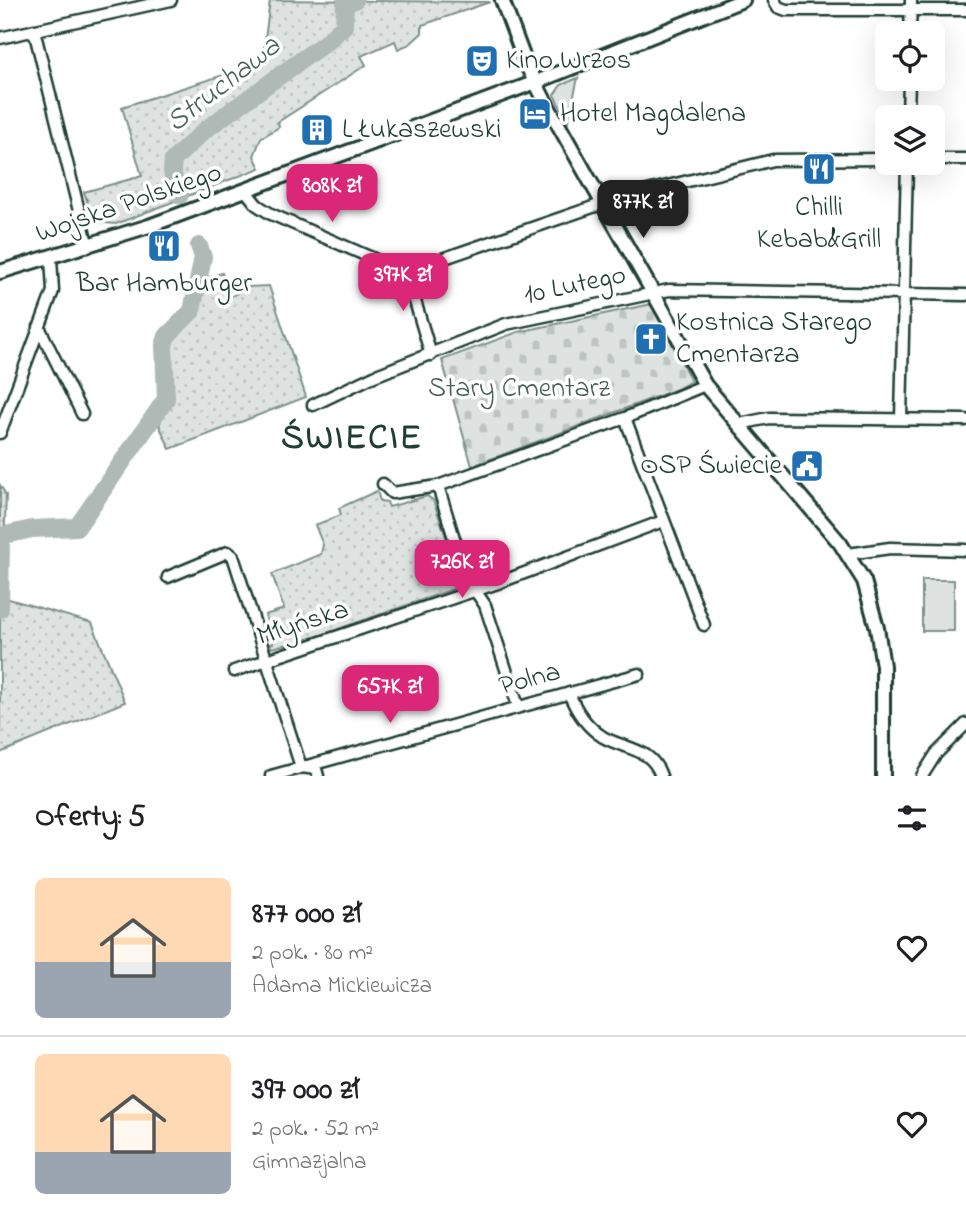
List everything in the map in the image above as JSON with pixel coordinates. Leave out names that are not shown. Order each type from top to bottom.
[{"type":"street","points":[[0,38],[171,0]]},
{"type":"street","points":[[502,0],[536,82],[705,385],[848,554],[872,605],[881,647],[884,687],[883,776]]},
{"type":"street","name":"Wojska Polskiego","points":[[0,272],[88,247],[245,190],[536,82],[743,0]]},
{"type":"street","points":[[774,0],[778,7],[786,10],[911,5],[966,10]]},
{"type":"street","points":[[34,30],[88,247]]},
{"type":"street","points":[[245,190],[257,205],[271,214],[404,272],[603,203],[773,159],[875,159]]},
{"type":"street","points":[[945,159],[966,159]]},
{"type":"street","points":[[901,419],[907,175]]},
{"type":"street","points":[[0,433],[54,287],[51,258]]},
{"type":"street","points":[[404,272],[431,355]]},
{"type":"street","name":"10 Lutego","points":[[313,405],[506,324],[654,293],[682,290],[966,295]]},
{"type":"street","points":[[40,327],[82,414]]},
{"type":"street","points":[[383,484],[392,493],[438,486],[625,418],[705,385]]},
{"type":"street","points":[[625,418],[704,625]]},
{"type":"street","points":[[739,424],[769,418],[966,420]]},
{"type":"street","points":[[438,486],[466,577],[485,605],[518,706]]},
{"type":"street","name":"Młyńska","points":[[234,671],[474,591],[663,521]]},
{"type":"street","points":[[848,554],[890,548],[966,550]]},
{"type":"street","points":[[168,577],[228,552],[237,568],[301,767],[316,769],[318,776]]},
{"type":"street","name":"Polna","points":[[271,776],[639,674]]},
{"type":"street","points":[[569,693],[589,725],[605,738],[640,750],[652,759],[661,776]]},
{"type":"street","points":[[922,776],[936,754],[966,724]]},
{"type":"green space","points":[[270,0],[490,2],[422,25],[422,33],[410,44],[398,49],[395,41],[361,56],[366,65],[278,122],[279,127],[261,138],[254,156],[260,168],[116,224],[94,222],[84,192],[142,176],[122,107],[262,63]]},
{"type":"green space","points":[[578,78],[568,121],[554,95],[561,85]]},
{"type":"green space","points":[[222,273],[230,297],[248,287],[269,286],[306,397],[170,449],[159,425],[170,398],[171,343],[196,314],[204,279]]},
{"type":"green space","name":"Stary Cmentarz","points":[[652,304],[691,381],[677,389],[472,466],[442,360],[518,332]]},
{"type":"green space","points":[[0,485],[6,495],[2,597],[92,623],[125,702],[0,753]]},
{"type":"green space","points":[[377,491],[380,501],[387,502],[389,507],[427,496],[433,500],[461,579],[459,587],[304,641],[271,648],[270,644],[273,643],[265,615],[284,609],[272,574],[321,554],[323,545],[315,525],[341,515],[339,508]]},
{"type":"green space","points":[[922,580],[954,580],[954,631],[922,631]]},
{"type":"waterway","name":"Struchawa","points":[[180,195],[172,172],[173,160],[205,130],[329,40],[344,26],[345,4],[355,0]]},
{"type":"waterway","name":"Struchawa","points":[[0,609],[1,536],[32,529],[77,527],[166,399],[164,345],[167,336],[192,311],[203,257],[199,246]]},
{"type":"place","name":"Kino Wrzos","points":[[482,61]]},
{"type":"place","name":"Hotel Magdalena","points":[[535,114]]},
{"type":"place","name":"L Łukaszewski","points":[[317,130]]},
{"type":"place","name":"Chilli Kebab&Grill","points":[[819,169]]},
{"type":"place","name":"Bar Hamburger","points":[[164,246]]},
{"type":"place","name":"Kostnica Starego Cmentarza","points":[[651,339]]},
{"type":"place","name":"OSP Świecie","points":[[807,466]]},
{"type":"district","name":"ŚWIECIE","points":[[352,439]]}]
